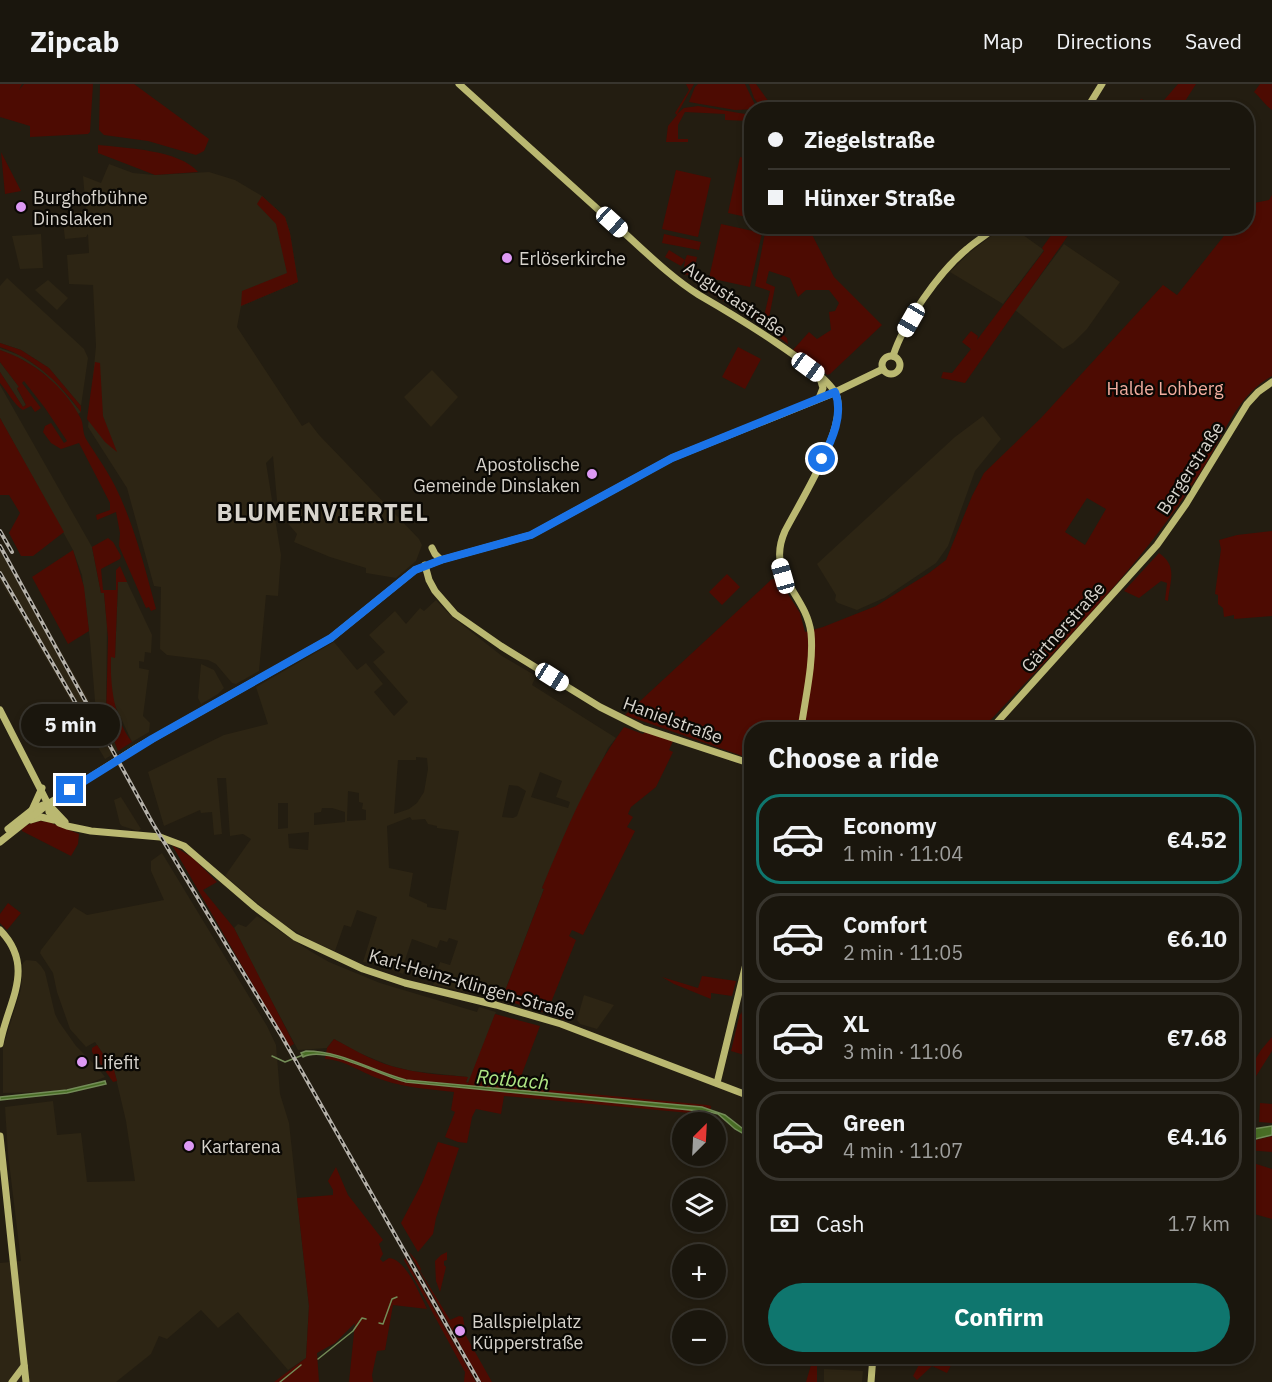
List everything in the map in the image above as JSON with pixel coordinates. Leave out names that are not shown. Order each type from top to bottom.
[{"type":"main road","name":"Augustastraße","points":[[459,84],[684,285],[756,329],[819,375],[835,392]]},
{"type":"main road","points":[[1091,102],[1102,84]]},
{"type":"main road","points":[[894,356],[900,340],[936,282],[966,249],[986,234]]},
{"type":"main road","points":[[894,356],[900,363],[898,371],[890,374],[884,369],[882,363],[885,358],[894,356]]},
{"type":"main road","points":[[0,842],[48,804],[145,743],[331,638],[415,570],[441,560],[528,536],[672,458],[835,392],[884,369]]},
{"type":"main road","points":[[818,399],[823,388],[819,375]]},
{"type":"main road","name":"Bergerstraße","points":[[1157,545],[1186,504],[1248,404],[1258,392],[1272,382]]},
{"type":"main road","points":[[802,722],[811,650],[810,631],[807,616],[783,576],[779,562],[780,541],[831,441],[838,400],[835,392]]},
{"type":"main road","points":[[818,399],[832,402],[837,412]]},
{"type":"main road","points":[[527,544],[528,536]]},
{"type":"main road","name":"Gärtnerstraße","points":[[997,722],[1157,545]]},
{"type":"main road","points":[[432,548],[441,560]]},
{"type":"main road","name":"Hanielstraße","points":[[425,565],[432,586],[455,614],[501,646],[600,707],[642,728],[744,761]]},
{"type":"main road","points":[[0,710],[42,788],[49,812],[55,820]]},
{"type":"main road","points":[[32,810],[42,788]]},
{"type":"main road","points":[[0,836],[32,810],[48,804]]},
{"type":"main road","points":[[48,804],[63,821],[72,827]]},
{"type":"main road","points":[[20,825],[39,817],[55,820]]},
{"type":"main road","name":"Karl-Heinz-Klingen-Straße","points":[[55,820],[63,825],[91,831],[168,839],[191,850],[255,907],[295,937],[333,956],[405,983],[561,1024],[744,1094]]},
{"type":"main road","points":[[0,930],[14,949],[18,971],[16,990],[0,1044]]},
{"type":"main road","points":[[717,1083],[744,972]]},
{"type":"main road","points":[[0,1136],[26,1382]]},
{"type":"main road","points":[[870,1382],[871,1364]]},
{"type":"main road","points":[[12,1382],[24,1366]]},
{"type":"shaded area","points":[[109,164],[133,173],[155,175],[209,172],[235,180],[262,196],[285,217],[298,282],[241,306],[237,327],[302,426],[309,422],[419,539],[422,545],[416,561],[396,578],[366,573],[366,568],[330,557],[294,542],[297,534],[278,512],[273,456],[266,463],[281,555],[278,596],[266,595],[259,671],[236,684],[232,683],[216,664],[208,660],[167,655],[160,649],[161,587],[154,586],[127,488],[88,427],[96,346],[93,285],[69,284],[67,255],[89,253],[88,234],[86,237],[65,239],[62,214],[86,211],[83,176],[101,183]]},
{"type":"shaded area","points":[[41,234],[43,268],[20,269],[12,236]]},
{"type":"shaded area","points":[[994,234],[1022,234],[1044,250],[1003,304],[950,272],[969,253]]},
{"type":"shaded area","points":[[1064,244],[1120,282],[1087,329],[1063,349],[1015,310]]},
{"type":"shaded area","points":[[7,278],[84,349],[88,358],[81,406],[49,368],[21,350],[0,343],[0,286]]},
{"type":"shaded area","points":[[48,280],[68,298],[57,310],[35,290]]},
{"type":"shaded area","points":[[0,348],[22,356],[51,376],[81,412],[78,414],[61,391],[43,373]]},
{"type":"shaded area","points":[[0,362],[19,387],[17,389],[26,405],[23,407],[0,372]]},
{"type":"shaded area","points":[[432,370],[458,397],[431,427],[404,397]]},
{"type":"shaded area","points":[[0,385],[92,547],[101,593],[104,593],[107,624],[106,719],[118,751],[105,759],[0,580],[0,544],[96,713],[82,575],[73,550],[0,418]]},
{"type":"shaded area","points":[[983,416],[1001,439],[975,471],[948,546],[936,563],[884,598],[857,610],[838,603],[835,600],[836,595],[817,564],[955,437]]},
{"type":"shaded area","points":[[118,582],[127,582],[152,635],[151,653],[145,652],[144,662],[139,661],[139,668],[149,670],[143,716],[150,723],[149,732],[132,742],[112,699],[111,657],[115,657]]},
{"type":"shaded area","points":[[436,600],[450,615],[502,656],[536,676],[532,685],[616,738],[608,748],[542,888],[544,889],[502,999],[433,985],[440,962],[450,965],[458,941],[449,938],[447,942],[440,940],[437,948],[412,939],[403,974],[380,965],[363,962],[377,917],[357,910],[351,927],[344,925],[335,951],[281,923],[225,876],[251,839],[243,834],[230,836],[226,778],[217,778],[222,834],[214,835],[212,812],[201,813],[200,810],[164,826],[148,772],[224,735],[268,724],[256,687],[334,642],[357,670],[366,663],[383,684],[374,692],[394,716],[408,702],[373,662],[385,652],[369,635],[395,611],[406,624],[420,608],[424,611]],"holes":[[[427,758],[428,769],[424,792],[417,803],[409,809],[394,814],[398,760]],[[540,772],[562,781],[556,797],[570,802],[568,808],[531,797]],[[509,785],[518,786],[526,791],[517,816],[502,817]],[[348,791],[359,793],[359,802],[363,803],[362,809],[366,810],[366,820],[347,821]],[[278,803],[288,803],[288,828],[278,829]],[[322,808],[332,808],[345,812],[345,822],[314,825],[314,813],[321,812]],[[410,817],[412,820],[425,819],[428,824],[437,826],[437,828],[459,831],[446,910],[427,907],[427,904],[409,896],[413,873],[389,868],[387,826]],[[309,832],[308,850],[289,848],[288,834]]]},
{"type":"shaded area","points":[[201,664],[214,670],[224,688],[201,704],[198,698]]},
{"type":"shaded area","points":[[121,797],[141,829],[138,831],[120,824],[114,800]]},
{"type":"shaded area","points":[[162,853],[267,1026],[276,1045],[280,1094],[289,1123],[309,1306],[306,1358],[288,1370],[238,1312],[218,1328],[201,1310],[167,1339],[159,1336],[151,1354],[116,1382],[0,1382],[0,1263],[21,1261],[8,1154],[5,1107],[53,1101],[57,1135],[81,1133],[87,1182],[135,1181],[126,1121],[114,1070],[95,1042],[86,1047],[70,1029],[53,973],[40,953],[74,907],[87,915],[164,900],[151,871],[151,861]]},
{"type":"shaded area","points":[[257,916],[329,962],[380,983],[477,1012],[479,1007],[496,1012],[469,1083],[466,1082],[467,1077],[412,1071],[391,1066],[359,1053],[334,1039],[327,1048],[298,1050],[234,928],[238,924],[246,927]]},
{"type":"shaded area","points":[[26,960],[36,961],[41,966],[45,972],[59,1022],[76,1046],[105,1077],[67,1090],[3,1093],[3,1047],[21,989],[23,963]]},
{"type":"shaded area","points":[[584,995],[614,1005],[597,1029],[580,1024],[577,1020]]},
{"type":"shaded area","points":[[306,1051],[332,1054],[406,1080],[702,1107],[716,1112],[406,1082],[339,1058],[313,1054],[303,1057],[301,1053]]},
{"type":"shaded area","points":[[105,1081],[106,1084],[67,1093],[0,1100],[0,1097],[67,1090]]},
{"type":"shaded area","points":[[726,1116],[744,1130],[744,1134],[726,1121]]},
{"type":"shaded area","points":[[1272,1126],[1272,1135],[1254,1139],[1254,1129]]},
{"type":"shaded area","points":[[824,1369],[863,1371],[862,1382],[824,1382]]},
{"type":"green space","points":[[0,84],[22,84],[19,90],[24,84],[93,84],[90,132],[88,134],[30,137],[30,126],[0,117]]},
{"type":"green space","points":[[100,84],[134,84],[209,139],[204,151],[196,155],[148,141],[104,135],[99,130]]},
{"type":"green space","points":[[686,84],[694,84],[677,114],[684,108],[698,106],[744,114],[744,121],[725,120],[725,114],[685,112],[678,125],[678,139],[688,139],[688,142],[666,142],[668,126],[677,115],[675,113],[689,90]]},
{"type":"green space","points":[[698,84],[745,84],[754,102],[744,102],[744,110],[735,110],[689,102]]},
{"type":"green space","points":[[749,84],[756,84],[769,102],[757,102]]},
{"type":"green space","points":[[1178,84],[1196,84],[1184,102],[1162,102]]},
{"type":"green space","points":[[1260,84],[1272,84],[1272,110],[1254,92]]},
{"type":"green space","points":[[98,145],[152,151],[179,159],[198,172],[155,175],[98,153]]},
{"type":"green space","points":[[1,152],[21,191],[5,194]]},
{"type":"green space","points":[[740,157],[744,158],[744,216],[728,213]]},
{"type":"green space","points":[[676,170],[711,178],[698,237],[662,229]]},
{"type":"green space","name":"Halde Lohberg","points":[[1272,195],[1272,376],[1250,393],[1241,404],[1181,501],[1129,569],[989,722],[744,722],[744,757],[625,715],[772,579],[779,580],[800,613],[805,632],[876,606],[946,560],[984,473],[1041,418],[1163,285],[1177,295],[1225,234],[1254,234],[1254,203],[1269,200]],"holes":[[[1087,498],[1106,509],[1085,545],[1065,532]]]},
{"type":"green space","points":[[262,196],[285,217],[298,282],[241,306],[242,291],[287,273],[276,224],[257,204]]},
{"type":"green space","points":[[721,224],[744,229],[744,234],[762,234],[750,287],[709,278]]},
{"type":"green space","points":[[664,234],[701,242],[699,250],[662,243]]},
{"type":"green space","points":[[765,234],[812,234],[834,277],[882,325],[827,375],[818,365],[793,350],[809,332],[817,339],[831,330],[829,312],[835,311],[839,303],[829,290],[806,290],[798,297],[790,278],[769,271],[766,283],[775,287],[768,323],[787,338],[788,344],[747,314],[703,289],[705,282],[748,307],[749,313],[764,316],[770,291],[755,286]]},
{"type":"green space","points":[[1052,234],[1069,234],[965,383],[941,378],[943,372],[952,373],[971,349],[962,342],[971,331],[978,336],[977,340],[1044,251],[1042,248]]},
{"type":"green space","points":[[669,250],[685,260],[681,266],[665,257]]},
{"type":"green space","points":[[687,255],[697,257],[693,276],[683,274]]},
{"type":"green space","points":[[0,343],[21,350],[49,368],[81,406],[81,412],[46,373],[25,358],[0,347]]},
{"type":"green space","points":[[738,347],[761,359],[745,389],[722,377]]},
{"type":"green space","points":[[0,350],[24,361],[46,376],[65,395],[81,419],[86,439],[112,480],[128,515],[156,609],[151,611],[149,607],[146,608],[119,546],[120,533],[116,512],[97,520],[96,515],[110,510],[110,503],[79,443],[61,449],[51,443],[43,432],[45,426],[51,423],[64,443],[67,441],[24,381],[22,383],[41,408],[35,412],[31,406],[23,410],[14,402],[0,383],[0,372],[23,407],[26,405],[17,388],[19,387],[0,362]]},
{"type":"green space","points":[[95,362],[100,363],[103,416],[117,452],[105,442],[87,419]]},
{"type":"green space","points":[[0,418],[64,532],[33,556],[21,556],[9,533],[20,513],[9,495],[0,495]]},
{"type":"green space","points":[[1272,531],[1272,616],[1234,619],[1234,615],[1224,617],[1223,608],[1218,604],[1218,595],[1215,594],[1221,549],[1219,540],[1237,535]]},
{"type":"green space","points":[[108,538],[121,556],[120,559],[101,569],[103,590],[116,590],[116,570],[120,566],[127,582],[118,582],[115,658],[111,657],[111,668],[112,691],[117,713],[132,742],[118,751],[106,719],[108,638],[104,593],[101,593],[92,547]]},
{"type":"green space","points":[[73,550],[84,587],[89,631],[68,644],[32,577]]},
{"type":"green space","points":[[1159,553],[1169,563],[1171,569],[1168,601],[1165,600],[1167,583],[1161,581],[1139,598],[1124,591]]},
{"type":"green space","points":[[727,574],[740,587],[722,605],[709,592]]},
{"type":"green space","points":[[624,727],[673,741],[669,750],[673,752],[656,787],[631,807],[628,814],[633,817],[627,827],[635,831],[583,935],[572,930],[569,936],[576,940],[550,1005],[570,1015],[567,1020],[502,999],[544,889],[542,888],[569,825],[588,785]]},
{"type":"green space","points":[[40,821],[49,822],[79,834],[78,844],[71,856],[22,831],[22,828],[29,824]]},
{"type":"green space","points":[[172,845],[193,858],[217,882],[203,890],[234,928],[294,1044],[289,1047]]},
{"type":"green space","points":[[8,903],[21,913],[7,930],[0,923],[0,914]]},
{"type":"green space","points":[[702,976],[736,981],[732,996],[711,993],[711,999],[662,977],[698,988]]},
{"type":"green space","points":[[744,1003],[744,1055],[731,1051],[740,1013],[741,1015]]},
{"type":"green space","points":[[495,1014],[540,1026],[517,1087],[711,1106],[710,1112],[679,1112],[504,1096],[501,1114],[476,1109],[472,1117],[467,1143],[458,1142],[445,1137],[455,1112],[451,1110],[454,1092],[392,1083],[340,1062],[325,1059],[327,1048],[334,1039],[385,1064],[419,1072],[468,1077],[466,1082],[468,1083]]},
{"type":"green space","points":[[1272,1037],[1272,1051],[1254,1079],[1254,1062]]},
{"type":"green space","points":[[97,1045],[114,1070],[117,1081],[113,1082],[92,1052],[92,1048]]},
{"type":"green space","points":[[1260,1103],[1272,1104],[1272,1123],[1259,1122]]},
{"type":"green space","points":[[1272,1136],[1272,1152],[1254,1151],[1254,1140]]},
{"type":"green space","points":[[438,1142],[459,1148],[433,1234],[418,1252],[401,1223],[422,1183]]},
{"type":"green space","points":[[1254,1163],[1272,1169],[1272,1219],[1254,1214]]},
{"type":"green space","points":[[336,1167],[348,1195],[383,1240],[379,1244],[383,1254],[380,1259],[383,1262],[389,1258],[401,1264],[412,1279],[427,1309],[393,1305],[385,1350],[377,1351],[372,1375],[373,1382],[349,1382],[355,1323],[335,1343],[317,1353],[319,1382],[274,1382],[306,1358],[309,1306],[297,1198],[333,1195],[328,1181]]},
{"type":"green space","points":[[409,1252],[416,1260],[420,1271],[450,1320],[459,1316],[463,1317],[466,1336],[492,1382],[481,1382]]},
{"type":"green space","points":[[447,1252],[440,1292],[436,1281],[435,1261]]},
{"type":"green space","points":[[405,1258],[476,1382],[464,1382],[465,1372],[404,1260]]},
{"type":"green space","points":[[810,1364],[817,1364],[817,1382],[806,1382]]},
{"type":"green space","points":[[919,1364],[952,1364],[947,1373],[932,1366],[917,1380],[913,1376]]},
{"type":"waterway","name":"Rotbach","points":[[272,1056],[285,1062],[303,1055]]},
{"type":"waterway","points":[[379,1323],[383,1324],[392,1299],[397,1297]]},
{"type":"waterway","points":[[318,1359],[353,1331],[362,1318],[366,1319]]},
{"type":"waterway","points":[[280,1382],[301,1365]]},
{"type":"railway","points":[[0,531],[12,552]]},
{"type":"railway","points":[[0,546],[153,824],[281,1035],[479,1382]]},
{"type":"railway","points":[[0,573],[89,726]]},
{"type":"place","name":"Burghofbühne Dinslaken","points":[[21,207]]},
{"type":"place","name":"Erlöserkirche","points":[[507,258]]},
{"type":"place","name":"Apostolische Gemeinde Dinslaken","points":[[592,474]]},
{"type":"place","name":"Lifefit","points":[[82,1062]]},
{"type":"place","name":"Kartarena","points":[[189,1146]]},
{"type":"place","name":"Ballspielplatz Küpperstraße","points":[[460,1331]]},
{"type":"district","name":"BLUMENVIERTEL","points":[[323,512]]},
{"type":"route","points":[[70,790],[152,739],[331,638],[415,570],[441,560],[531,535],[672,458],[835,392],[838,400],[837,420],[831,441],[822,459]]}]
